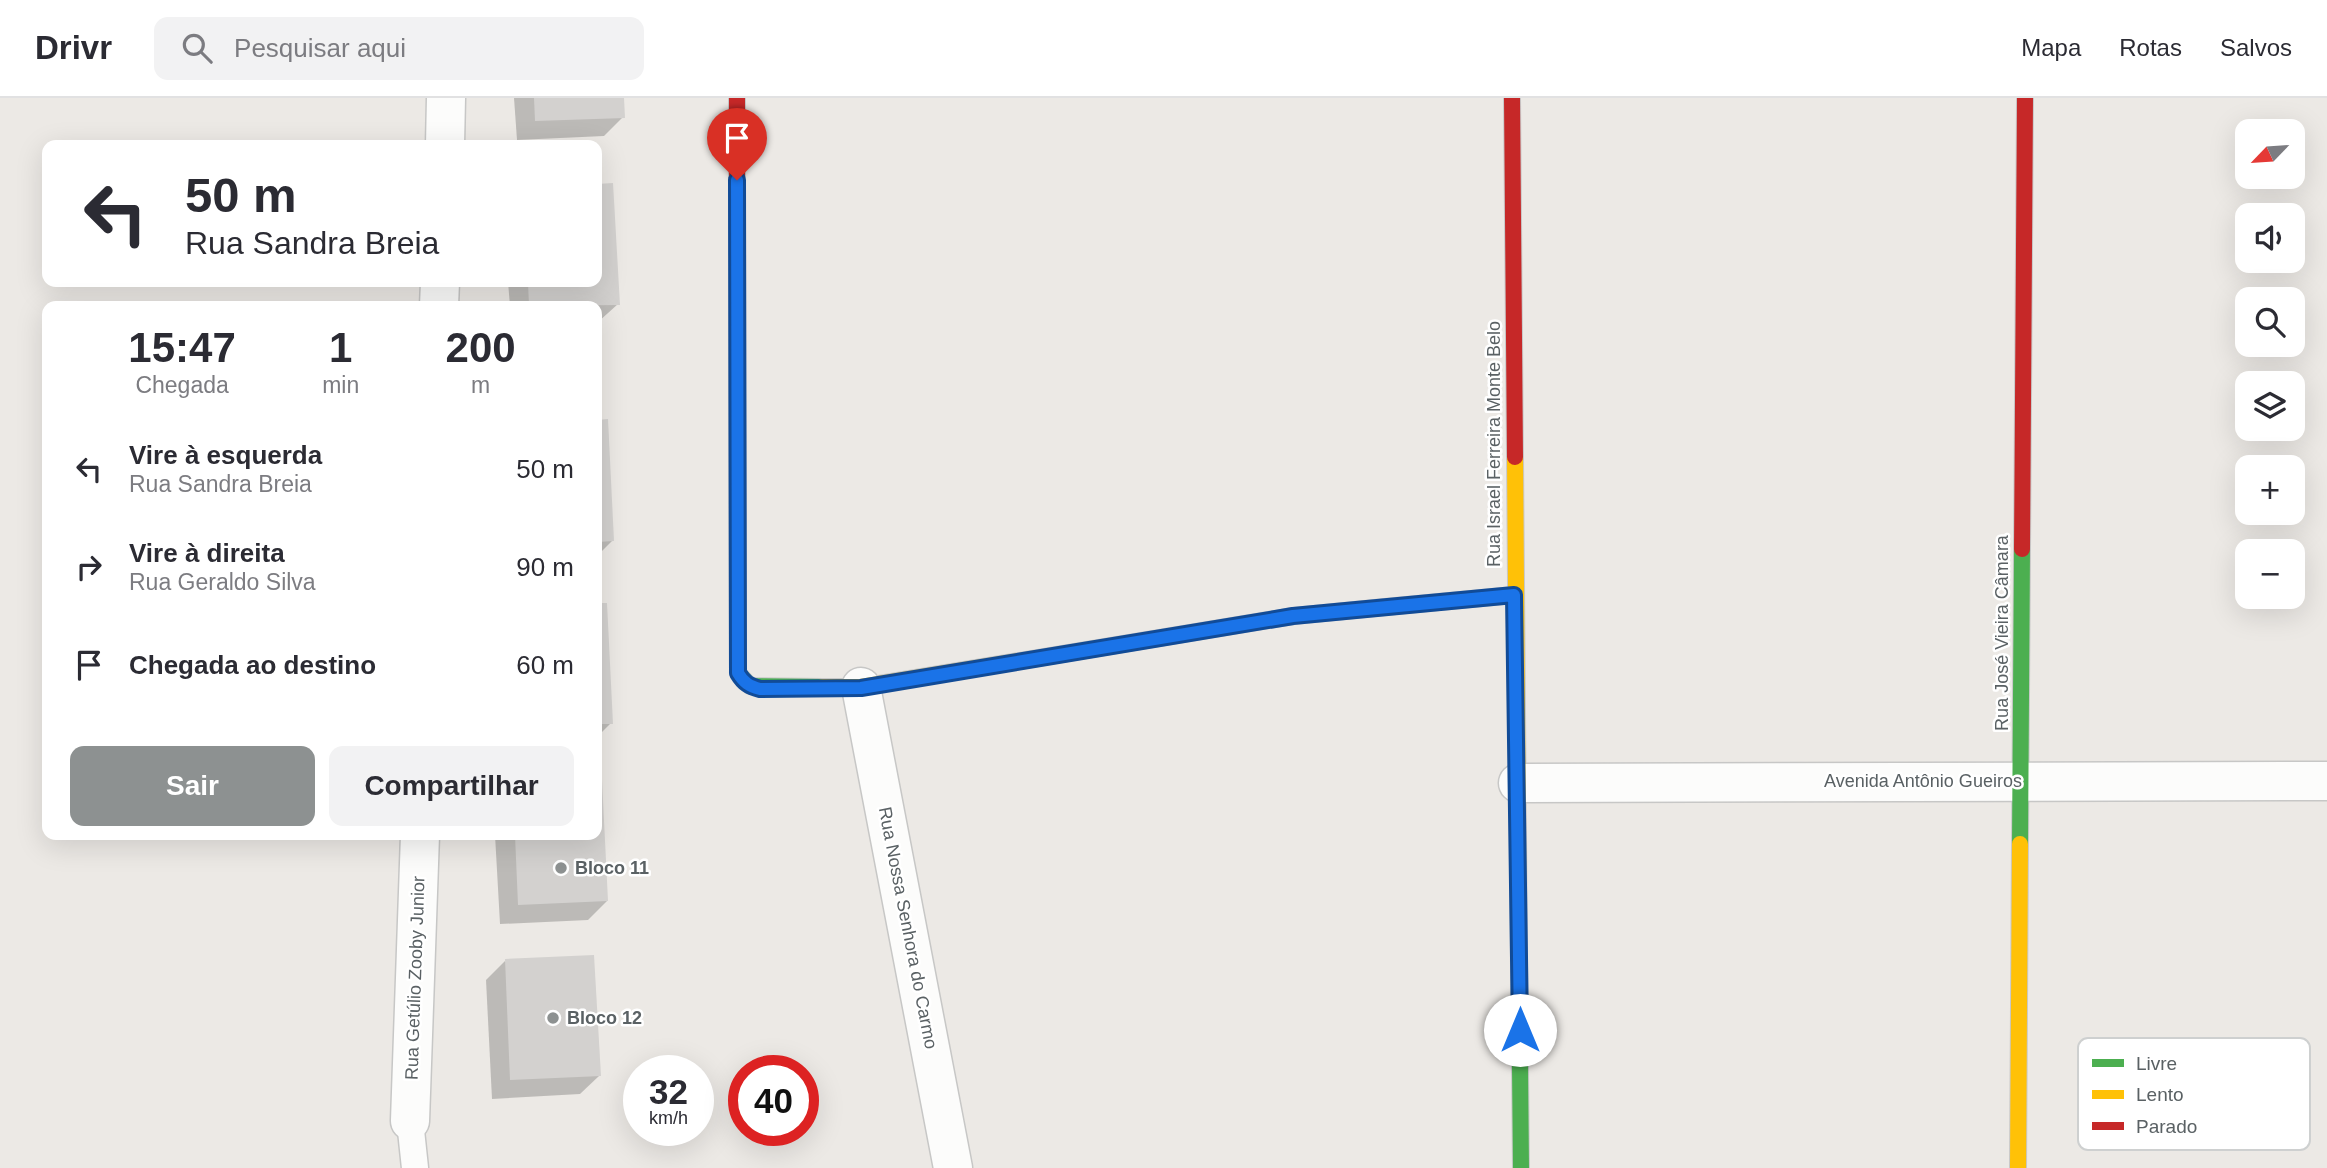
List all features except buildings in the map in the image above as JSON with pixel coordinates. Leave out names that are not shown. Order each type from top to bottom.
[{"type":"street","points":[[445,140],[446,98]]},
{"type":"street","points":[[737,98],[738,673],[750,686],[760,689],[861,688],[1293,616],[1514,595]]},
{"type":"street","name":"Rua Israel Ferreira Monte Belo","points":[[1512,98],[1514,595],[1521,1168]]},
{"type":"street","name":"Rua José Vieira Câmara","points":[[2018,1168],[2025,98]]},
{"type":"street","name":"Rua Nossa Senhora do Carmo","points":[[861,688],[953,1168]]},
{"type":"street","name":"Avenida Antônio Gueiros","points":[[1518,783],[2327,781]]},
{"type":"street","name":"Rua Getúlio Zooby Junior","points":[[410,1121],[420,840]]},
{"type":"lane","points":[[410,1121],[415,1168]]},
{"type":"traffic: fast","points":[[737,383],[738,673],[750,686],[823,687]]},
{"type":"traffic: fast","points":[[2020,844],[2022,549]]},
{"type":"traffic: fast","points":[[1519,965],[1521,1168]]},
{"type":"traffic: slow","points":[[1515,457],[1519,965]]},
{"type":"traffic: slow","points":[[823,687],[861,687],[1293,616],[1385,607]]},
{"type":"traffic: slow","points":[[2018,1168],[2020,844]]},
{"type":"traffic: jam","points":[[737,98],[737,383]]},
{"type":"traffic: jam","points":[[1512,98],[1515,457]]},
{"type":"traffic: jam","points":[[2022,549],[2025,98]]},
{"type":"traffic: jam","points":[[1385,607],[1514,595]]},
{"type":"place","name":"Bloco 11","points":[[561,868]]},
{"type":"place","name":"Bloco 12","points":[[553,1018]]},
{"type":"route","points":[[737,180],[738,673],[742,679],[750,686],[760,689],[861,688],[1127,641],[1293,616],[1514,595],[1520,1030]]}]
